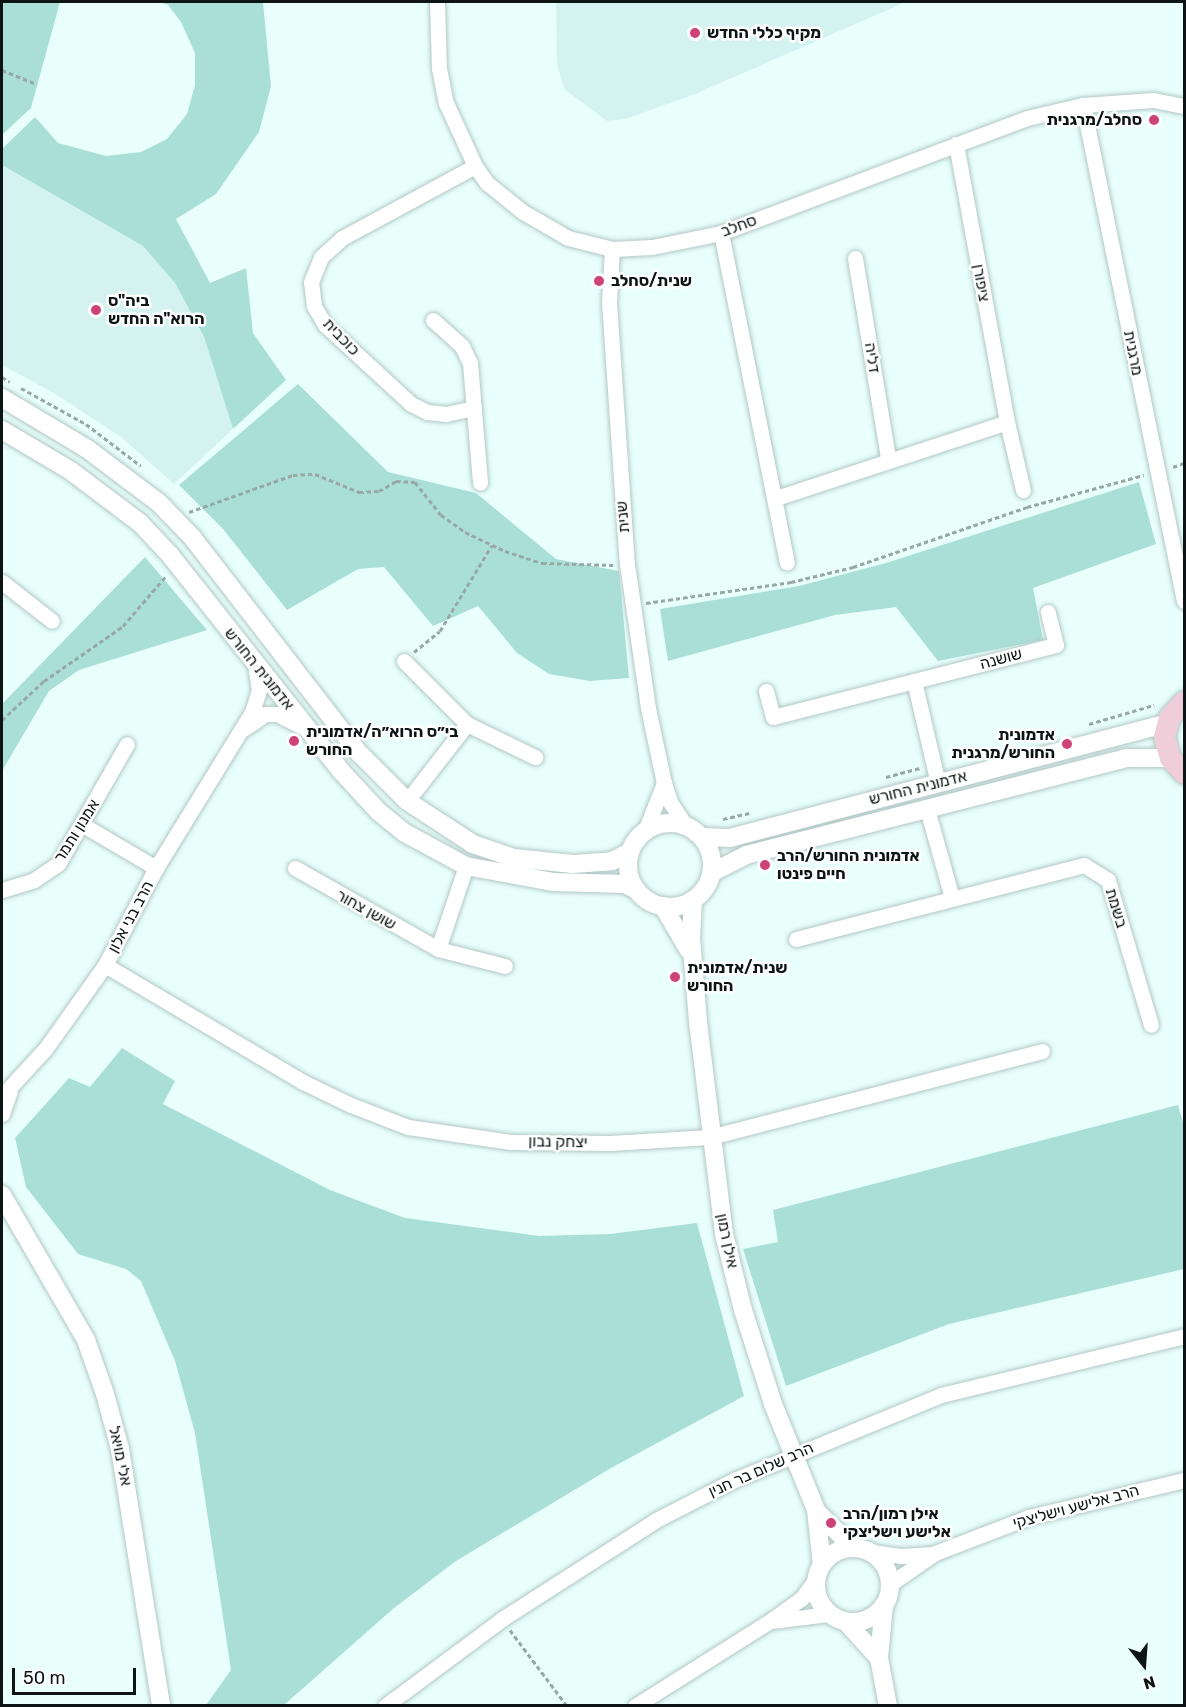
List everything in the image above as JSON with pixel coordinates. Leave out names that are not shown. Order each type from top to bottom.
[{"type":"main road","points":[[1175,701],[1164,737],[1177,766]]},
{"type":"street","name":"סחלב","points":[[437,2],[439,68],[446,103],[475,166],[487,183],[523,212],[568,238],[612,249],[652,247],[721,233],[1027,118],[1083,105],[1153,100],[1185,106]]},
{"type":"street","name":"מרגנית","points":[[1083,105],[1156,471],[1185,601]]},
{"type":"street","name":"ציפורן","points":[[956,144],[1006,422],[1023,490]]},
{"type":"street","name":"כוכבית","points":[[474,408],[446,414],[427,412],[411,404],[325,325],[314,306],[311,282],[321,258],[342,238],[475,166]]},
{"type":"street","points":[[721,233],[776,498],[787,562]]},
{"type":"street","name":"שנית","points":[[612,249],[609,302],[627,564],[664,783],[670,802],[685,825]]},
{"type":"street","name":"דליה","points":[[855,258],[888,459]]},
{"type":"street","points":[[432,320],[462,345],[470,363],[480,483]]},
{"type":"street","name":"אדמונית החורש","points":[[2,398],[121,471],[180,511],[360,754],[407,801],[473,844],[514,858],[573,864],[612,861],[630,852]]},
{"type":"street","points":[[776,498],[888,459],[1006,422]]},
{"type":"street","name":"אדמונית החורש","points":[[2,430],[104,493],[140,523],[177,563],[255,666],[311,733],[379,812],[405,833],[466,866],[553,882],[625,884],[637,890]]},
{"type":"street","points":[[2,582],[52,621]]},
{"type":"street","name":"שושנה","points":[[766,691],[773,717],[1056,645],[1048,612]]},
{"type":"street","points":[[404,661],[466,724],[535,757]]},
{"type":"street","name":"הרב בני אלון","points":[[2,1114],[6,1094],[46,1048],[105,965],[156,868],[252,712],[259,690],[255,666]]},
{"type":"street","points":[[914,681],[938,783]]},
{"type":"street","name":"הרב בני אלון","points":[[237,733],[265,714],[277,714],[311,733]]},
{"type":"street","name":"אדמונית החורש","points":[[703,837],[730,838],[1167,723]]},
{"type":"street","points":[[407,801],[466,724]]},
{"type":"street","name":"אמנון ותמר","points":[[2,891],[48,873],[58,864],[83,825],[127,744]]},
{"type":"street","name":"אדמונית החורש","points":[[712,872],[746,855],[1127,758],[1177,766]]},
{"type":"street","points":[[645,831],[665,823],[685,825],[703,837],[711,854],[712,872],[704,891],[693,900],[663,906],[637,890],[629,872],[630,852],[645,831],[664,783]]},
{"type":"street","points":[[927,809],[952,898]]},
{"type":"street","points":[[83,825],[156,868]]},
{"type":"street","name":"בשמת","points":[[796,939],[1068,867],[1084,865],[1099,870],[1108,880],[1151,1025]]},
{"type":"street","points":[[438,949],[466,866]]},
{"type":"street","name":"שושן צחור","points":[[295,868],[353,904],[438,949],[505,966]]},
{"type":"street","name":"אילן רמון","points":[[693,900],[692,960],[710,1137],[724,1234],[743,1310],[791,1455],[816,1510],[822,1538],[819,1571]]},
{"type":"street","name":"אילן רמון","points":[[663,906],[675,921],[692,960]]},
{"type":"street","name":"יצחק נבון","points":[[105,965],[303,1082],[408,1127],[470,1137],[555,1143],[710,1137],[1042,1052]]},
{"type":"street","name":"אלי מויאל","points":[[2,1196],[86,1340],[105,1394],[120,1449],[160,1706]]},
{"type":"street","name":"אלי מויאל","points":[[2,1215],[19,1228]]},
{"type":"street","name":"הרב שלום בר חנין","points":[[385,1706],[501,1619],[656,1520],[791,1455],[941,1395],[1185,1336]]},
{"type":"street","name":"הרב אלישע וישליצקי","points":[[890,1584],[935,1553],[1029,1517],[1185,1480]]},
{"type":"street","name":"אילן רמון","points":[[816,1510],[834,1532],[860,1550]]},
{"type":"street","points":[[634,1706],[767,1623],[802,1598],[831,1556],[860,1550],[882,1563],[890,1584],[884,1605],[879,1658],[888,1706]]},
{"type":"street","name":"הרב אלישע וישליצקי","points":[[860,1550],[902,1556],[935,1553]]},
{"type":"street","points":[[819,1571],[818,1598],[879,1658]]},
{"type":"street","points":[[767,1623],[838,1618],[868,1619],[884,1605]]},
{"type":"path","points":[[2,70],[35,83]]},
{"type":"path","points":[[2,377],[86,424],[147,471]]},
{"type":"path","points":[[633,605],[791,582],[853,567],[1027,507],[1185,464]]},
{"type":"path","points":[[180,511],[293,475],[315,474],[359,492],[379,491],[396,481],[415,482],[441,515],[492,545],[542,563],[595,567],[627,564]]},
{"type":"path","points":[[180,511],[193,518]]},
{"type":"path","points":[[404,661],[440,631],[492,545]]},
{"type":"path","points":[[2,720],[44,681],[123,626],[177,563]]},
{"type":"path","points":[[1079,727],[1175,701]]},
{"type":"path","points":[[877,780],[934,764]]},
{"type":"path","points":[[717,821],[752,813]]},
{"type":"path","points":[[501,1619],[567,1706]]},
{"type":"shaded area","points":[[2,2],[60,2],[31,108],[2,135]]},
{"type":"shaded area","points":[[159,2],[263,2],[271,86],[259,132],[216,194],[176,219],[210,283],[246,268],[253,333],[286,380],[233,429],[204,337],[175,283],[143,246],[2,165],[2,149],[35,117],[58,143],[106,156],[141,152],[167,139],[187,114],[195,85],[195,53],[181,22],[168,5]]},
{"type":"shaded area","name":"מקיף כללי החדש","points":[[556,2],[906,2],[695,94],[626,119],[607,121],[564,89],[557,64]]},
{"type":"shaded area","name":"ביה\"ס הרוא\"ה החדש","points":[[2,165],[143,246],[175,283],[204,337],[233,429],[174,484],[121,437],[52,392],[2,365]]},
{"type":"shaded area","points":[[298,384],[388,472],[476,493],[556,559],[619,571],[629,678],[590,681],[549,674],[517,653],[478,606],[433,626],[384,567],[358,569],[287,610],[223,529],[179,485]]},
{"type":"shaded area","points":[[1139,482],[1156,544],[1033,588],[1043,640],[938,661],[896,607],[835,615],[668,661],[660,609],[799,586],[886,563]]},
{"type":"shaded area","points":[[145,557],[207,630],[79,670],[49,691],[2,771],[2,704]]},
{"type":"shaded area","points":[[122,1048],[175,1081],[163,1104],[330,1190],[405,1218],[539,1236],[610,1234],[697,1223],[744,1396],[611,1468],[456,1561],[394,1608],[284,1705],[206,1705],[231,1670],[195,1433],[175,1361],[141,1281],[126,1269],[78,1254],[26,1187],[15,1138],[69,1078],[90,1087]]},
{"type":"shaded area","points":[[1178,1105],[1184,1126],[1184,1269],[949,1324],[786,1386],[743,1249],[778,1242],[773,1210]]},
{"type":"place","name":"מקיף כללי החדש","points":[[695,33]]},
{"type":"place","name":"סחלב/מרגנית","points":[[1154,120]]},
{"type":"place","name":"שנית/סחלב","points":[[599,281]]},
{"type":"place","name":"ביה\"ס הרוא\"ה החדש","points":[[96,310]]},
{"type":"place","name":"בי״ס הרוא״ה/אדמונית החורש","points":[[294,741]]},
{"type":"place","name":"אדמונית החורש/מרגנית","points":[[1067,744]]},
{"type":"place","name":"אדמונית החורש/הרב חיים פינטו","points":[[765,865]]},
{"type":"place","name":"שנית/אדמונית החורש","points":[[675,977]]},
{"type":"place","name":"אילן רמון/הרב אלישע וישליצקי","points":[[831,1523]]}]
